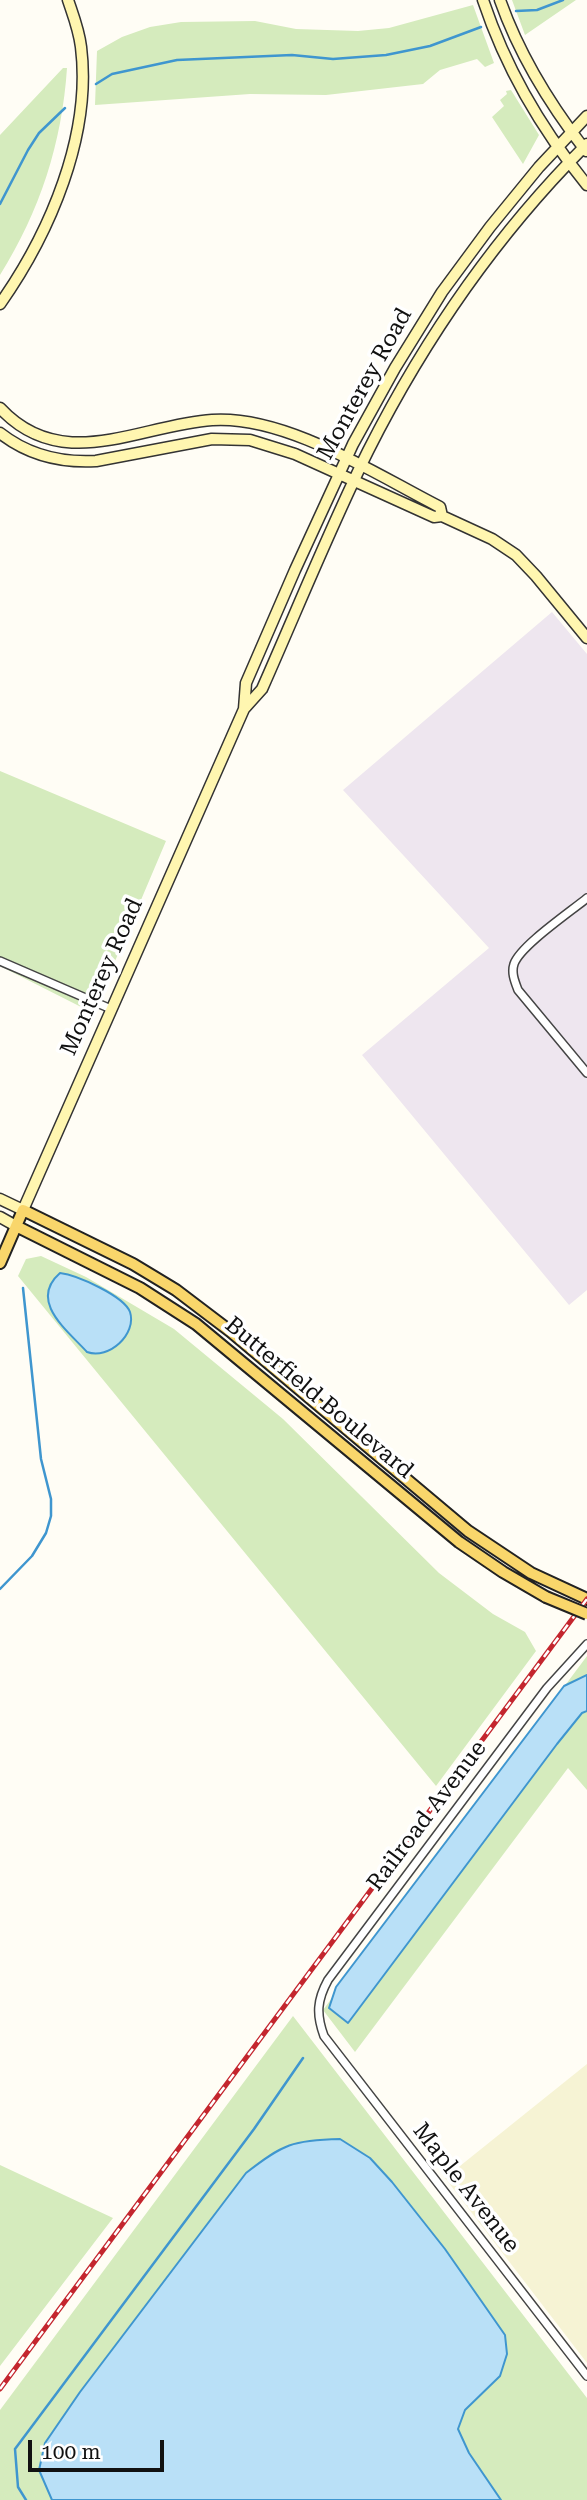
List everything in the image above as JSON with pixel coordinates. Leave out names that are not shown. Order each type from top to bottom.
[{"type":"main road","points":[[0,304],[44,230],[72,150],[82,70],[80,43],[68,0]]},
{"type":"main road","points":[[483,0],[516,80],[558,147],[587,185]]},
{"type":"main road","points":[[500,0],[525,57],[572,132],[586,148]]},
{"type":"main road","name":"Monterey Road","points":[[244,709],[246,683],[346,459],[395,368],[442,292],[510,202],[587,116]]},
{"type":"main road","name":"Monterey Road","points":[[0,1263],[244,709],[262,689],[361,467],[394,404],[457,302],[506,235],[569,163],[586,148]]},
{"type":"main road","points":[[0,408],[30,431],[61,442],[89,444],[196,422],[227,420],[265,425],[346,459],[440,507],[442,516]]},
{"type":"main road","points":[[0,433],[19,446],[41,455],[78,462],[205,440],[239,439],[268,444],[434,517],[442,516],[492,539],[516,555],[587,638]]},
{"type":"main road","points":[[0,1199],[23,1210]]},
{"type":"main road","name":"Butterfield Boulevard","points":[[23,1210],[133,1264],[186,1297],[468,1531],[509,1560],[554,1585],[587,1599]]},
{"type":"main road","points":[[0,1217],[16,1226]]},
{"type":"main road","name":"Butterfield Boulevard","points":[[16,1226],[140,1288],[196,1324],[459,1542],[546,1597],[587,1614]]},
{"type":"street","points":[[587,898],[521,951],[514,964],[513,978],[518,990],[587,1073]]},
{"type":"street","points":[[0,961],[111,1009]]},
{"type":"street","name":"Railroad Avenue","points":[[318,2020],[318,1998],[328,1980],[547,1688],[587,1644]]},
{"type":"street","name":"Maple Avenue","points":[[318,2020],[324,2036],[336,2052],[587,2376]]},
{"type":"shaded area","points":[[552,612],[587,654],[587,1290],[569,1305],[362,1055],[489,948],[343,790]]},
{"type":"shaded area","points":[[587,2064],[587,2363],[445,2178]]},
{"type":"green space","points":[[512,0],[576,0],[525,35]]},
{"type":"green space","points":[[473,5],[494,63],[485,67],[477,59],[440,70],[423,84],[326,95],[250,94],[95,105],[97,51],[122,37],[150,27],[181,22],[255,21],[296,29],[358,31],[389,28]]},
{"type":"green space","points":[[63,68],[67,68],[60,123],[47,176],[27,226],[0,275],[0,135]]},
{"type":"green space","points":[[511,90],[539,135],[523,164],[492,117],[504,106],[500,100],[507,94],[506,91]]},
{"type":"green space","points":[[0,771],[166,841],[93,1013],[0,966]]},
{"type":"green space","points":[[41,1256],[86,1277],[174,1329],[283,1419],[439,1573],[493,1614],[525,1632],[536,1651],[436,1786],[18,1276],[26,1259]]},
{"type":"green space","points":[[587,1656],[587,1790],[568,1768],[355,2052],[323,2010]]},
{"type":"green space","points":[[293,2016],[587,2398],[587,2500],[0,2500],[0,2410]]},
{"type":"green space","points":[[0,2165],[113,2218],[0,2366]]},
{"type":"water","points":[[60,1273],[99,1287],[126,1306],[130,1312],[129,1329],[112,1349],[87,1352],[54,1315],[48,1294],[51,1284]]},
{"type":"water","points":[[587,1675],[587,1711],[582,1713],[557,1744],[348,2023],[329,2008],[336,1987],[564,1686]]},
{"type":"water","points":[[340,2139],[370,2158],[392,2182],[445,2249],[505,2335],[507,2354],[500,2376],[465,2410],[458,2429],[469,2453],[501,2500],[52,2500],[39,2470],[45,2443],[80,2392],[246,2173],[289,2146]]},
{"type":"waterway","points":[[516,11],[537,10],[563,0]]},
{"type":"waterway","points":[[96,84],[112,74],[177,60],[292,55],[333,59],[386,55],[430,46],[481,27]]},
{"type":"waterway","points":[[0,204],[39,133],[65,108]]},
{"type":"waterway","points":[[0,1589],[32,1556],[46,1533],[51,1516],[51,1499],[41,1459],[23,1288]]},
{"type":"waterway","points":[[26,2500],[18,2487],[15,2449],[254,2129],[303,2058]]},
{"type":"railway","points":[[0,2389],[587,1599]]}]
